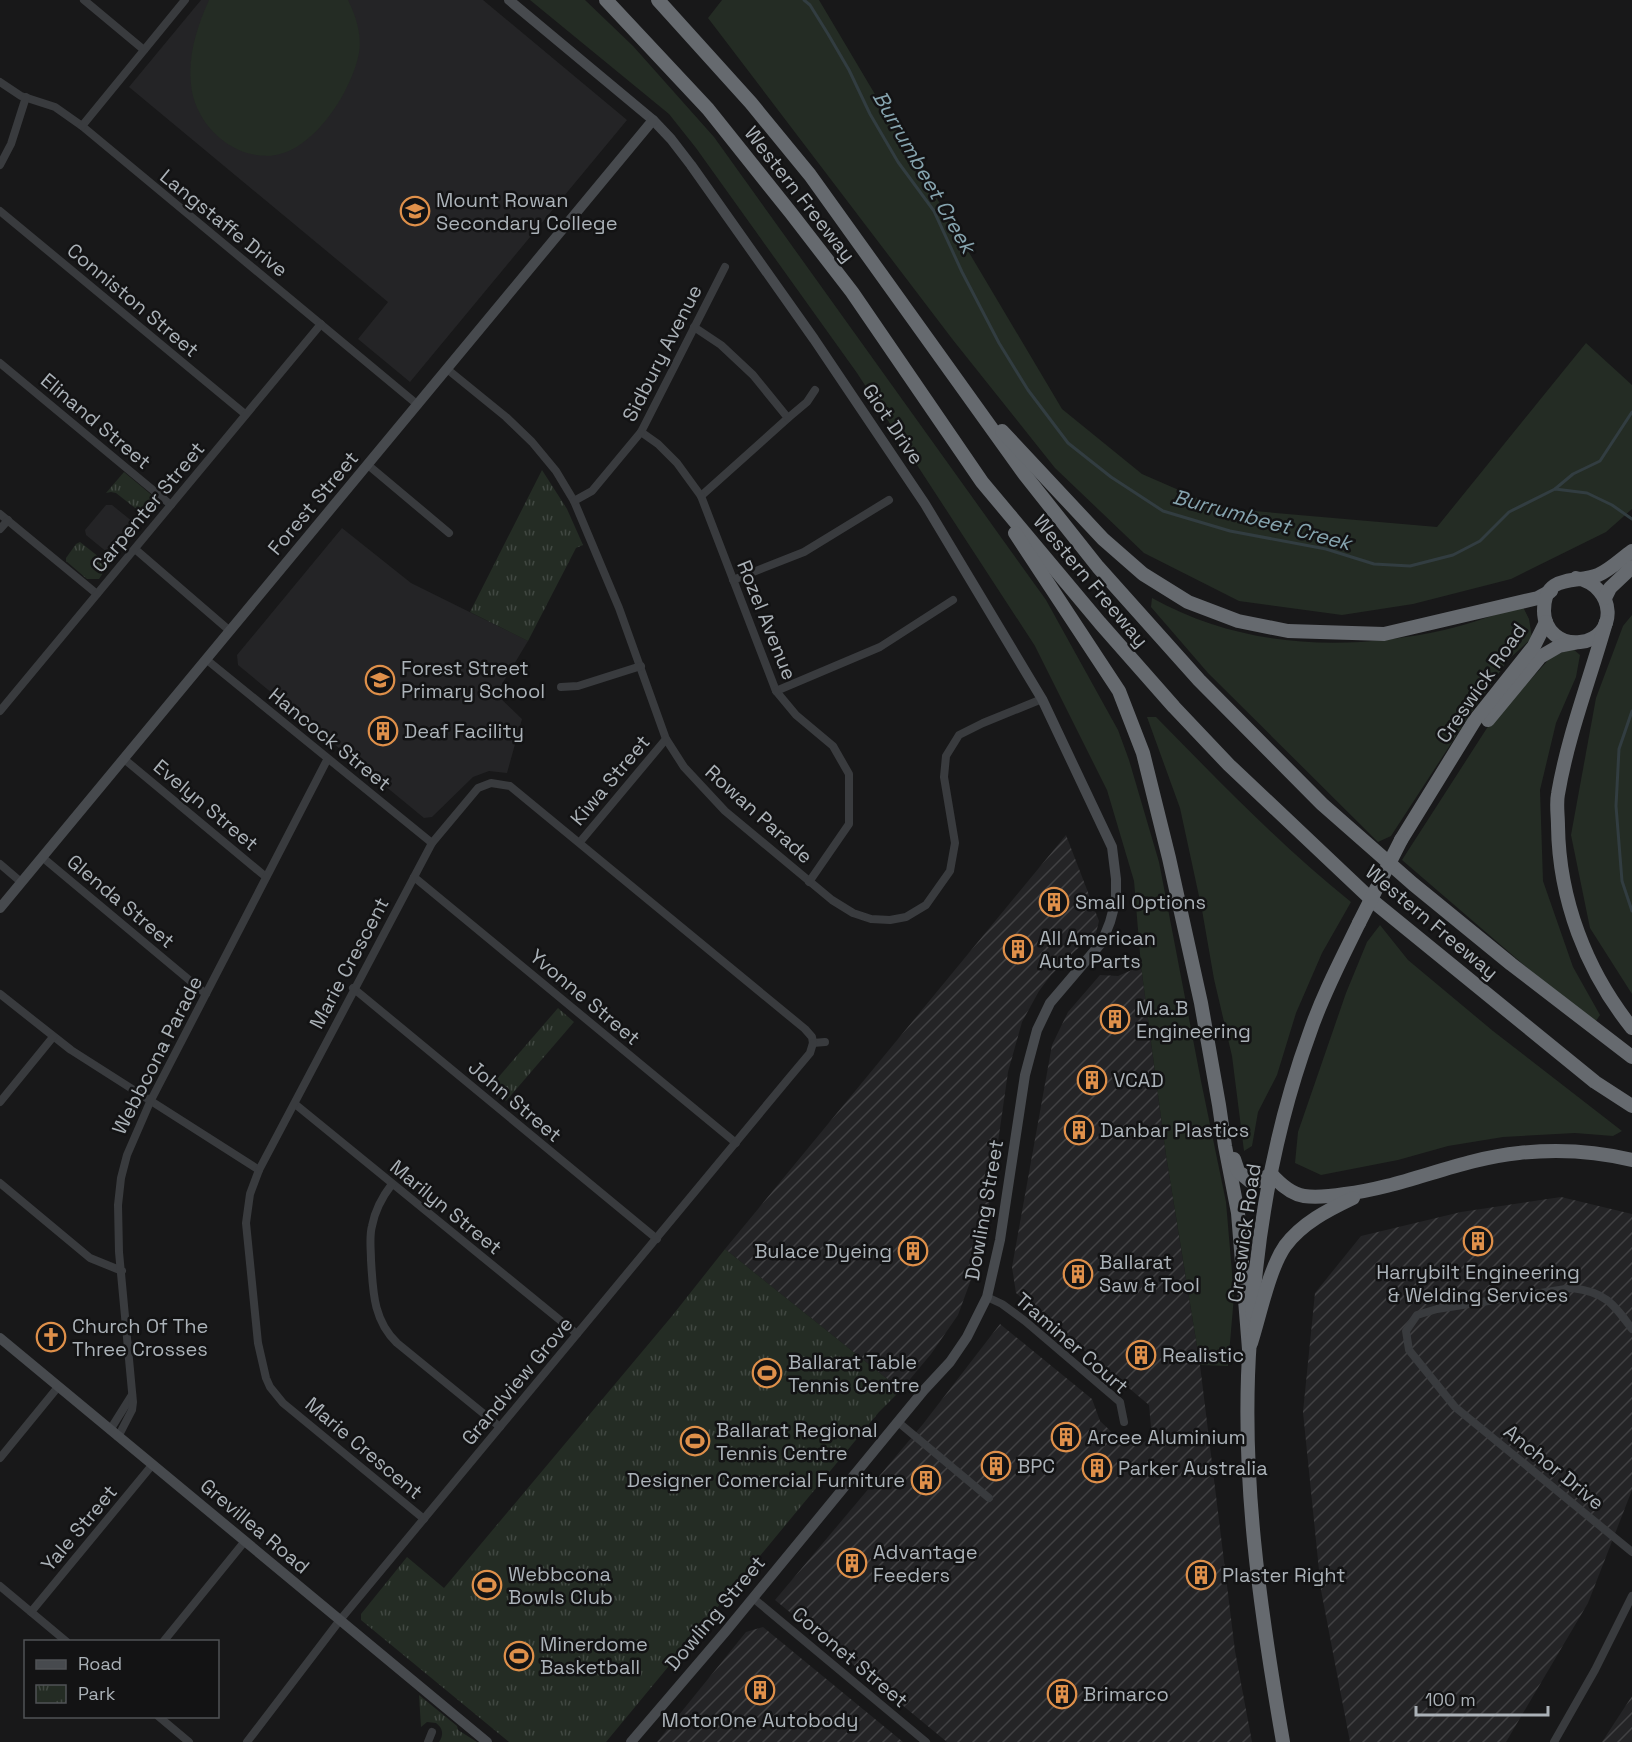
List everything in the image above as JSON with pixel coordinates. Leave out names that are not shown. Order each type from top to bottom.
[{"type":"highway","name":"Western Freeway","points":[[606,0],[708,109],[852,292],[982,482],[1174,707],[1229,765],[1374,902],[1595,1082],[1632,1106]]},
{"type":"highway","name":"Western Freeway","points":[[658,0],[743,94],[810,175],[1025,475],[1098,567],[1199,680],[1322,804],[1413,884],[1510,964],[1632,1057]]},
{"type":"highway","points":[[956,380],[1096,531],[1143,574],[1188,602],[1239,621],[1288,631],[1384,634],[1538,598],[1566,580],[1598,575],[1632,551]]},
{"type":"highway","points":[[982,482],[1119,691],[1139,743],[1169,858],[1219,1105],[1238,1213],[1249,1348]]},
{"type":"highway","points":[[1605,598],[1610,588],[1632,567]]},
{"type":"highway","points":[[1576,578],[1595,585],[1605,598],[1608,611],[1567,753],[1558,796],[1558,847],[1566,901],[1582,945],[1616,1008],[1632,1028]]},
{"type":"highway","points":[[1551,591],[1544,603],[1546,622],[1553,634],[1563,640],[1574,643],[1585,642],[1594,638],[1606,622]]},
{"type":"highway","name":"Creswick Road","points":[[1283,1742],[1256,1561],[1246,1383],[1259,1239],[1290,1091],[1310,1030],[1359,923],[1401,840],[1475,720],[1534,646],[1546,622]]},
{"type":"highway","name":"Creswick Road","points":[[1447,767],[1540,657],[1559,646],[1574,643]]},
{"type":"highway","points":[[1219,1105],[1238,1171],[1243,1177],[1255,1182],[1271,1174],[1284,1187],[1303,1196],[1323,1197],[1366,1192],[1474,1162],[1517,1153],[1565,1151],[1614,1155],[1632,1160]]},
{"type":"highway","points":[[1249,1348],[1275,1266],[1285,1246],[1322,1212],[1366,1192]]},
{"type":"street","points":[[84,0],[144,50]]},
{"type":"street","points":[[82,126],[185,0]]},
{"type":"street","name":"Giot Drive","points":[[509,0],[653,120],[671,139],[814,339],[925,504],[1042,699],[1112,847],[1116,900],[1102,942]]},
{"type":"street","name":"Langstaffe Drive","points":[[0,82],[26,97],[55,107],[82,126],[418,405]]},
{"type":"street","points":[[0,165],[11,144],[26,97]]},
{"type":"street","name":"Forest Street","points":[[0,908],[653,120]]},
{"type":"street","name":"Conniston Street","points":[[0,212],[246,414]]},
{"type":"street","name":"Sidbury Avenue","points":[[574,501],[592,491],[641,432],[725,267]]},
{"type":"street","name":"Carpenter Street","points":[[0,711],[321,324]]},
{"type":"street","points":[[694,327],[722,345],[745,367],[788,418]]},
{"type":"street","name":"Elinand Street","points":[[0,363],[171,505]]},
{"type":"street","name":"Rowan Parade","points":[[447,369],[506,417],[532,442],[556,471],[574,501],[641,666],[666,739],[684,767],[725,811],[809,882],[853,913],[871,919],[890,921],[906,917],[926,905],[950,871],[955,843],[944,777],[946,756],[959,735],[982,723],[1042,699]]},
{"type":"street","points":[[701,496],[807,402],[815,390]]},
{"type":"street","name":"Rozel Avenue","points":[[641,432],[658,444],[677,463],[701,496],[776,691],[796,715],[833,746],[849,774],[849,824],[809,882]]},
{"type":"street","points":[[368,465],[449,533]]},
{"type":"street","points":[[733,580],[804,552],[889,500]]},
{"type":"street","points":[[0,514],[97,594]]},
{"type":"street","points":[[0,529],[8,520]]},
{"type":"street","points":[[135,549],[230,631]]},
{"type":"street","points":[[776,691],[880,647],[953,600]]},
{"type":"street","name":"Hancock Street","points":[[207,660],[327,760],[346,772],[432,843]]},
{"type":"street","points":[[561,687],[578,686],[641,666]]},
{"type":"street","name":"Kiwa Street","points":[[580,842],[666,739]]},
{"type":"street","name":"Evelyn Street","points":[[124,759],[266,877]]},
{"type":"street","name":"Webbcona Parade","points":[[114,1433],[132,1390],[117,1223],[121,1178],[133,1138],[327,760]]},
{"type":"street","name":"Marie Crescent","points":[[424,1519],[283,1403],[270,1387],[262,1366],[258,1343],[246,1223],[250,1194],[259,1170],[353,988],[432,843],[478,788],[495,782],[513,788],[805,1029],[812,1037],[813,1043]]},
{"type":"street","name":"Glenda Street","points":[[42,857],[206,994]]},
{"type":"street","points":[[0,864],[21,882]]},
{"type":"street","name":"Yvonne Street","points":[[414,877],[736,1143]]},
{"type":"street","name":"Dowling Street","points":[[631,1742],[950,1362],[967,1337],[987,1297],[1000,1240],[1025,1075],[1037,1030],[1050,1003],[1102,942]]},
{"type":"street","name":"John Street","points":[[353,988],[657,1239]]},
{"type":"street","points":[[0,994],[53,1037],[259,1170]]},
{"type":"street","points":[[0,1102],[53,1037]]},
{"type":"street","points":[[813,1043],[825,1042]]},
{"type":"street","name":"Grandview Grove","points":[[247,1742],[340,1620],[808,1056],[813,1043]]},
{"type":"street","name":"Marilyn Street","points":[[295,1104],[577,1334]]},
{"type":"street","points":[[0,1183],[90,1258],[122,1271]]},
{"type":"street","points":[[392,1184],[382,1196],[371,1228],[373,1290],[381,1322],[387,1334],[397,1343],[501,1427]]},
{"type":"street","name":"Anchor Drive","points":[[1632,1329],[1609,1301],[1591,1291],[1572,1288],[1437,1309],[1418,1315],[1406,1331],[1409,1350],[1455,1407],[1632,1552]]},
{"type":"street","name":"Traminer Court","points":[[987,1297],[1002,1304],[1015,1314],[1120,1402],[1124,1422]]},
{"type":"street","name":"Grevillea Road","points":[[0,1338],[487,1742]]},
{"type":"street","points":[[0,1458],[58,1387]]},
{"type":"street","points":[[898,1422],[989,1498]]},
{"type":"street","name":"Yale Street","points":[[31,1612],[153,1464]]},
{"type":"street","points":[[164,1640],[245,1541]]},
{"type":"street","points":[[0,1586],[66,1640]]},
{"type":"street","points":[[1554,1742],[1595,1670],[1632,1596]]},
{"type":"street","name":"Coronet Street","points":[[753,1598],[926,1742]]},
{"type":"street","points":[[160,1718],[189,1742]]},
{"type":"street","points":[[428,1742],[432,1732]]},
{"type":"shaded area","name":"Mount Rowan Secondary College","points":[[201,0],[483,0],[627,120],[410,382],[358,339],[388,302],[129,87]]},
{"type":"shaded area","points":[[106,505],[112,505],[133,522],[108,553],[86,535],[85,530]]},
{"type":"shaded area","name":"Forest Street Primary School","points":[[342,528],[411,583],[528,641],[496,694],[522,719],[507,773],[489,771],[473,777],[432,817],[424,818],[238,665],[237,655]]},
{"type":"shaded area","points":[[1066,835],[1099,921],[1096,933],[1051,975],[1039,991],[1022,1022],[1008,1072],[983,1247],[958,1315],[931,1354],[901,1390],[725,1249]]},
{"type":"shaded area","points":[[1141,966],[1166,1155],[1200,1365],[1235,1651],[1252,1742],[947,1742],[775,1600],[923,1424],[1000,1324],[1092,1399],[1100,1421],[1118,1438],[1136,1446],[1152,1438],[1149,1405],[1016,1293],[1012,1267],[1052,1045],[1068,1012],[1100,975],[1118,976]]},
{"type":"shaded area","points":[[1561,1197],[1632,1214],[1632,1490],[1588,1603],[1506,1742],[1350,1742],[1321,1590],[1303,1412],[1315,1293],[1361,1236],[1461,1212]]},
{"type":"shaded area","points":[[763,1627],[903,1742],[657,1742],[746,1632]]},
{"type":"shaded area","points":[[1632,1696],[1632,1742],[1602,1742]]},
{"type":"green space","points":[[209,0],[348,0],[356,19],[360,39],[359,53],[349,84],[330,115],[318,129],[291,150],[276,155],[261,156],[246,153],[219,138],[200,113],[194,99],[190,73],[197,31]]},
{"type":"green space","points":[[530,0],[585,0],[633,46],[714,137],[1046,600],[1118,730],[1159,862],[1226,1202],[1234,1296],[1228,1366],[1200,1365],[1166,1155],[1141,966],[1134,881],[1107,790],[1035,646],[857,373],[696,148],[669,114]]},
{"type":"green space","points":[[722,0],[819,0],[1062,409],[1142,474],[1220,508],[1437,527],[1586,343],[1632,385],[1632,509],[1606,532],[1511,579],[1413,604],[1342,615],[1239,601],[1144,553],[1055,468],[953,340],[708,18]]},
{"type":"green space","points":[[542,470],[567,509],[583,545],[576,548],[528,641],[470,612]]},
{"type":"green space","points":[[124,472],[154,497],[158,506],[154,513],[144,515],[116,493],[106,493]]},
{"type":"green space","points":[[80,542],[104,561],[105,570],[99,579],[87,579],[66,561],[76,544]]},
{"type":"green space","points":[[1152,598],[1186,615],[1258,636],[1332,643],[1407,637],[1454,628],[1523,607],[1529,619],[1532,638],[1508,660],[1391,836],[1378,842],[1208,673],[1151,607]]},
{"type":"green space","points":[[1632,615],[1632,994],[1590,928],[1571,835],[1596,698],[1623,626]]},
{"type":"green space","points":[[1572,648],[1580,655],[1576,677],[1556,723],[1540,790],[1543,881],[1573,967],[1600,1015],[1596,1021],[1552,989],[1402,860],[1487,728],[1550,658]]},
{"type":"green space","points":[[1147,717],[1156,717],[1275,836],[1351,902],[1322,953],[1296,1013],[1277,1075],[1258,1112],[1252,1146],[1244,1151],[1232,1056],[1214,979],[1180,808]]},
{"type":"green space","points":[[1380,925],[1408,960],[1493,1031],[1622,1131],[1613,1136],[1575,1133],[1503,1137],[1448,1146],[1398,1160],[1321,1175],[1295,1163],[1298,1132],[1346,993],[1367,942]]},
{"type":"green space","points":[[558,1008],[574,1022],[506,1101],[490,1087]]},
{"type":"green space","points":[[725,1249],[901,1390],[879,1412],[606,1742],[509,1742],[361,1620],[361,1614],[407,1557],[444,1588],[672,1316]]},
{"type":"green space","points":[[419,1695],[457,1726],[458,1730],[477,1742],[439,1742],[442,1732],[436,1723],[427,1722],[421,1727]]},
{"type":"waterway","name":"Burrumbeet Creek","points":[[804,0],[810,5],[849,70],[870,114],[898,162],[934,211],[962,272],[999,343],[1028,390],[1068,443],[1111,477],[1163,511],[1230,531],[1326,549],[1374,564],[1410,566],[1453,555],[1480,541],[1509,512],[1555,489],[1587,493],[1612,505],[1632,519]]},
{"type":"waterway","points":[[1555,489],[1573,474],[1600,461],[1632,412]]},
{"type":"waterway","name":"Burrumbeet Creek","points":[[1632,711],[1619,749],[1616,806],[1622,881],[1632,911]]},
{"type":"place","name":"Mount Rowan Secondary College","points":[[415,211]]},
{"type":"place","name":"Forest Street Primary School","points":[[380,680]]},
{"type":"place","name":"Deaf Facility","points":[[383,731]]},
{"type":"place","name":"Small Options","points":[[1054,902]]},
{"type":"place","name":"All American Auto Parts","points":[[1018,949]]},
{"type":"place","name":"M.a.B Engineering","points":[[1115,1019]]},
{"type":"place","name":"VCAD","points":[[1092,1080]]},
{"type":"place","name":"Danbar Plastics","points":[[1079,1130]]},
{"type":"place","name":"Harrybilt Engineering & Welding Services","points":[[1478,1241]]},
{"type":"place","name":"Bulace Dyeing","points":[[913,1251]]},
{"type":"place","name":"Ballarat Saw & Tool","points":[[1078,1274]]},
{"type":"place","name":"Church Of The Three Crosses","points":[[51,1337]]},
{"type":"place","name":"Realistic","points":[[1141,1355]]},
{"type":"place","name":"Ballarat Table Tennis Centre","points":[[767,1373]]},
{"type":"place","name":"Arcee Aluminium","points":[[1066,1437]]},
{"type":"place","name":"Ballarat Regional Tennis Centre","points":[[695,1441]]},
{"type":"place","name":"BPC","points":[[996,1466]]},
{"type":"place","name":"Parker Australia","points":[[1097,1468]]},
{"type":"place","name":"Designer Comercial Furniture","points":[[926,1480]]},
{"type":"place","name":"Advantage Feeders","points":[[852,1563]]},
{"type":"place","name":"Plaster Right","points":[[1201,1575]]},
{"type":"place","name":"Webbcona Bowls Club","points":[[487,1585]]},
{"type":"place","name":"Minerdome Basketball","points":[[519,1656]]},
{"type":"place","name":"MotorOne Autobody","points":[[760,1690]]},
{"type":"place","name":"Brimarco","points":[[1062,1694]]}]
